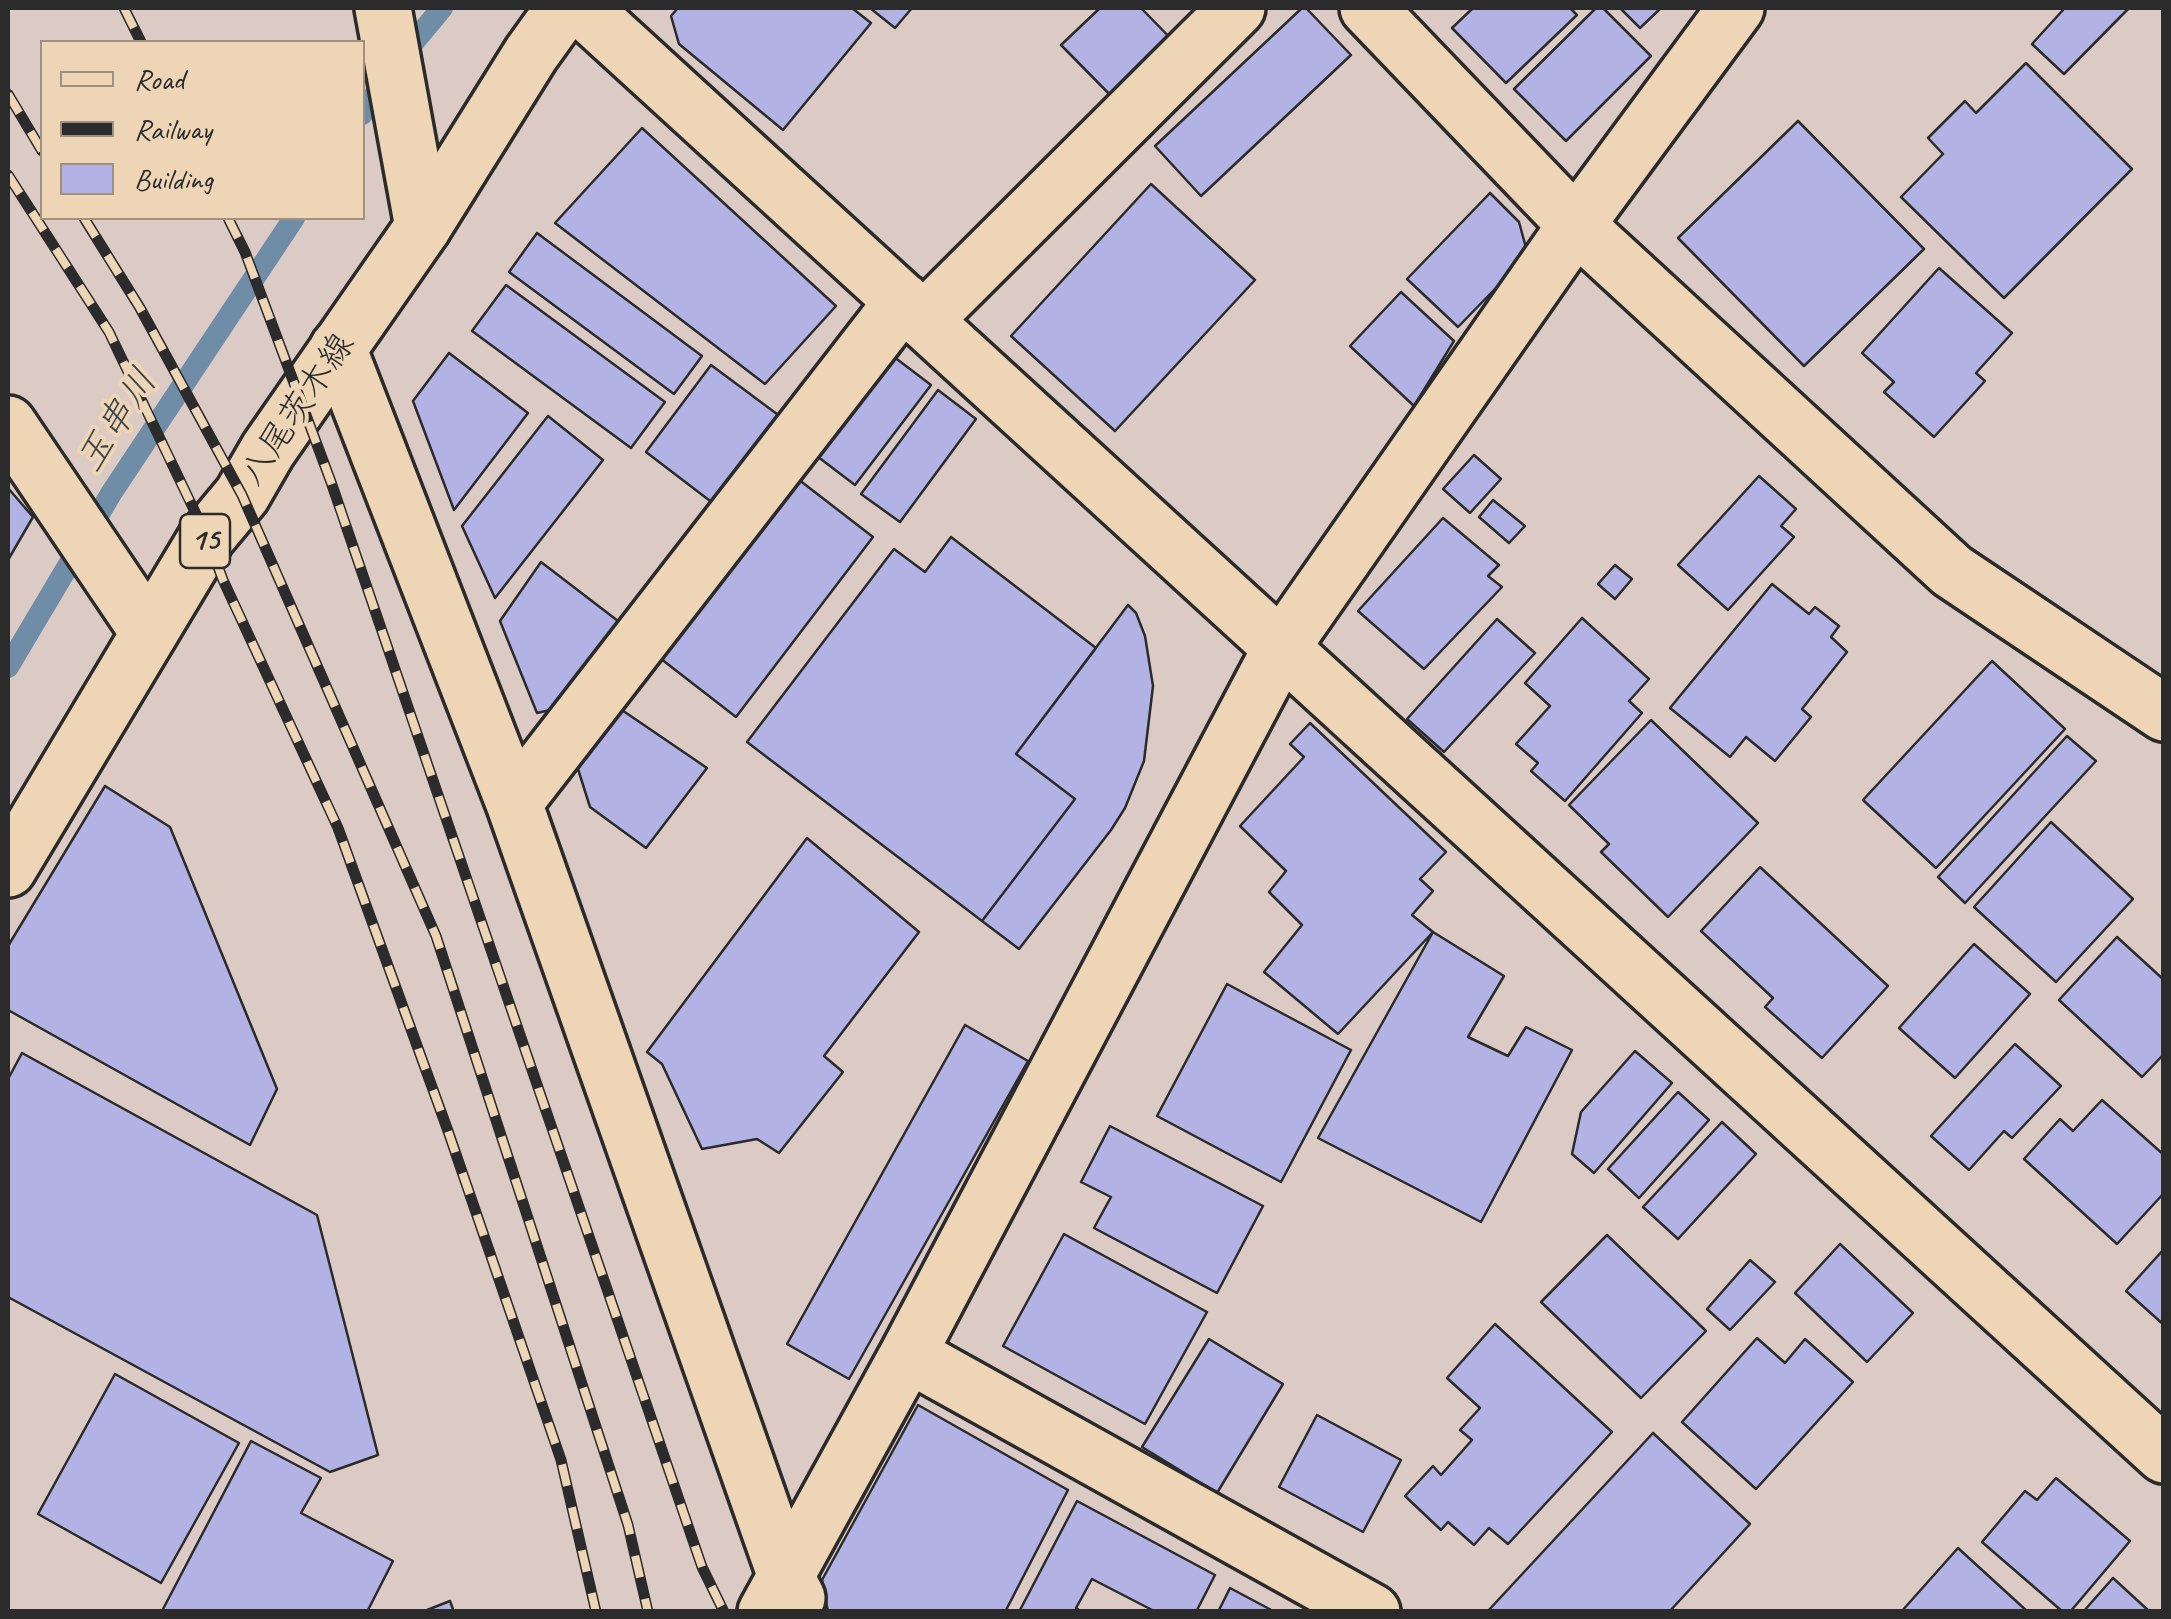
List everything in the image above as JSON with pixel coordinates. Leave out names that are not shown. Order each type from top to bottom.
[{"type":"street","points":[[383,8],[423,226]]},
{"type":"street","name":"八尾茨木線","points":[[9,863],[207,537],[242,495],[268,450],[423,226],[564,8]]},
{"type":"street","points":[[582,8],[2164,1456]]},
{"type":"street","points":[[514,803],[913,310],[1237,8]]},
{"type":"street","points":[[1368,8],[1576,225],[1952,572],[2164,713]]},
{"type":"street","points":[[785,1600],[908,1354],[1281,648],[1576,225],[1736,8]]},
{"type":"street","points":[[338,348],[514,803],[785,1600]]},
{"type":"street","points":[[8,424],[149,633]]},
{"type":"street","points":[[908,1354],[1372,1612]]},
{"type":"building","points":[[678,8],[852,8],[871,23],[783,130],[679,44],[671,16]]},
{"type":"building","points":[[870,8],[912,8],[895,28]]},
{"type":"building","points":[[1100,8],[1141,8],[1181,49],[1121,106],[1061,45]]},
{"type":"building","points":[[1302,8],[1351,55],[1201,196],[1155,146]]},
{"type":"building","points":[[1473,8],[1570,8],[1577,15],[1506,83],[1452,28]]},
{"type":"building","points":[[1596,8],[1603,8],[1651,56],[1566,141],[1514,89]]},
{"type":"building","points":[[1620,8],[1661,8],[1640,28]]},
{"type":"building","points":[[2060,8],[2129,8],[2064,74],[2032,44],[2063,10]]},
{"type":"building","points":[[2026,63],[2132,169],[2004,298],[1901,197],[1943,154],[1928,138],[1965,101],[1976,113]]},
{"type":"building","points":[[1798,121],[1924,249],[1804,366],[1678,238]]},
{"type":"building","points":[[642,128],[836,306],[765,384],[555,223]]},
{"type":"building","points":[[1151,184],[1255,280],[1115,431],[1011,336]]},
{"type":"building","points":[[1490,193],[1519,222],[1528,255],[1458,327],[1407,279]]},
{"type":"building","points":[[537,233],[702,356],[674,394],[509,272]]},
{"type":"building","points":[[1939,268],[2012,333],[1976,373],[1985,381],[1934,437],[1884,392],[1894,382],[1862,353]]},
{"type":"building","points":[[506,285],[665,402],[631,448],[472,331]]},
{"type":"building","points":[[1401,292],[1454,341],[1414,406],[1350,346]]},
{"type":"building","points":[[881,347],[931,385],[855,485],[805,447]]},
{"type":"building","points":[[449,353],[528,413],[454,510],[413,401]]},
{"type":"building","points":[[711,365],[785,420],[718,507],[646,452]]},
{"type":"building","points":[[938,390],[976,419],[900,522],[861,494]]},
{"type":"building","points":[[548,416],[603,460],[495,598],[462,526]]},
{"type":"building","points":[[1474,455],[1501,479],[1470,513],[1443,489]]},
{"type":"building","points":[[794,476],[873,537],[736,717],[656,655]]},
{"type":"building","points":[[1759,476],[1796,509],[1781,526],[1794,537],[1728,610],[1678,565]]},
{"type":"building","points":[[8,488],[33,517],[8,560]]},
{"type":"building","points":[[1493,500],[1525,526],[1509,543],[1479,517]]},
{"type":"building","points":[[1443,518],[1499,565],[1488,576],[1502,587],[1424,669],[1358,611]]},
{"type":"building","points":[[951,537],[1096,648],[1016,754],[1075,799],[982,921],[747,742],[894,549],[925,572]]},
{"type":"building","points":[[541,562],[618,621],[559,708],[537,713],[500,621]]},
{"type":"building","points":[[1615,565],[1632,579],[1615,599],[1598,584]]},
{"type":"building","points":[[1772,584],[1809,614],[1815,607],[1839,626],[1831,637],[1847,652],[1802,709],[1811,717],[1775,761],[1746,737],[1730,757],[1670,708]]},
{"type":"building","points":[[1128,605],[1136,613],[1145,636],[1153,686],[1144,761],[1125,808],[1111,830],[1019,949],[982,921],[1075,799],[1016,754]]},
{"type":"building","points":[[1582,618],[1649,679],[1629,701],[1642,713],[1565,801],[1531,771],[1538,763],[1516,744],[1550,706],[1525,683]]},
{"type":"building","points":[[1497,619],[1535,653],[1444,752],[1407,719]]},
{"type":"building","points":[[1992,661],[2065,729],[1936,868],[1863,800]]},
{"type":"building","points":[[616,706],[707,768],[646,848],[590,807],[578,769]]},
{"type":"building","points":[[1651,720],[1758,823],[1668,917],[1601,852],[1609,844],[1569,805]]},
{"type":"building","points":[[1310,723],[1446,852],[1420,879],[1433,891],[1412,915],[1433,932],[1338,1034],[1264,972],[1302,925],[1269,892],[1286,871],[1240,826],[1304,757],[1290,744]]},
{"type":"building","points":[[2067,736],[2096,761],[1965,903],[1938,877]]},
{"type":"building","points":[[105,786],[170,827],[277,1089],[250,1145],[8,1010],[8,946]]},
{"type":"building","points":[[2051,822],[2133,899],[2056,982],[1974,907]]},
{"type":"building","points":[[807,838],[919,932],[824,1056],[843,1072],[779,1153],[757,1139],[702,1149],[662,1064],[647,1052]]},
{"type":"building","points":[[1760,867],[1888,986],[1822,1058],[1765,1007],[1773,998],[1701,931]]},
{"type":"building","points":[[1433,932],[1504,976],[1468,1037],[1508,1056],[1526,1027],[1572,1050],[1481,1222],[1318,1138]]},
{"type":"building","points":[[2117,937],[2164,980],[2164,1054],[2142,1077],[2059,1000]]},
{"type":"building","points":[[1974,944],[2030,994],[1955,1078],[1899,1028]]},
{"type":"building","points":[[1227,984],[1351,1050],[1281,1182],[1157,1116]]},
{"type":"building","points":[[965,1025],[1028,1061],[849,1379],[787,1344]]},
{"type":"building","points":[[2015,1044],[2061,1086],[2012,1138],[2004,1131],[1969,1170],[1931,1136]]},
{"type":"building","points":[[1635,1051],[1672,1083],[1594,1173],[1572,1154],[1581,1112]]},
{"type":"building","points":[[22,1053],[317,1215],[378,1455],[330,1472],[8,1297],[8,1079]]},
{"type":"building","points":[[1678,1092],[1709,1120],[1639,1198],[1608,1169]]},
{"type":"building","points":[[2102,1100],[2164,1155],[2164,1193],[2117,1244],[2024,1159],[2060,1119],[2073,1131]]},
{"type":"building","points":[[1722,1122],[1756,1154],[1678,1239],[1643,1207]]},
{"type":"building","points":[[1110,1126],[1263,1206],[1217,1293],[1094,1228],[1111,1197],[1081,1182]]},
{"type":"building","points":[[1064,1234],[1207,1312],[1145,1424],[1003,1346]]},
{"type":"building","points":[[1607,1235],[1706,1331],[1641,1398],[1541,1302]]},
{"type":"building","points":[[1840,1244],[1913,1313],[1867,1362],[1795,1293]]},
{"type":"building","points":[[2164,1249],[2164,1325],[2126,1291]]},
{"type":"building","points":[[1750,1260],[1775,1282],[1730,1330],[1707,1309]]},
{"type":"building","points":[[1495,1324],[1612,1432],[1508,1544],[1489,1528],[1474,1545],[1448,1522],[1441,1530],[1405,1496],[1433,1466],[1441,1475],[1472,1440],[1460,1430],[1480,1408],[1447,1378]]},
{"type":"building","points":[[1757,1338],[1785,1363],[1805,1339],[1853,1382],[1756,1489],[1682,1422]]},
{"type":"building","points":[[1209,1339],[1283,1384],[1217,1493],[1142,1447]]},
{"type":"building","points":[[115,1374],[239,1443],[161,1583],[38,1514]]},
{"type":"building","points":[[918,1405],[1068,1490],[1005,1612],[828,1612],[822,1580]]},
{"type":"building","points":[[1317,1415],[1401,1460],[1363,1532],[1279,1487]]},
{"type":"building","points":[[1653,1433],[1750,1524],[1669,1612],[1487,1612]]},
{"type":"building","points":[[251,1441],[321,1478],[301,1513],[393,1561],[367,1612],[162,1611]]},
{"type":"building","points":[[2056,1478],[2130,1541],[2070,1612],[2063,1612],[1982,1542],[2025,1491],[2037,1500]]},
{"type":"building","points":[[1077,1501],[1215,1575],[1196,1612],[1156,1612],[1092,1579],[1076,1608],[1082,1612],[1019,1612]]},
{"type":"building","points":[[1958,1548],[2028,1612],[1901,1612]]},
{"type":"building","points":[[2113,1578],[2150,1612],[2083,1612]]},
{"type":"building","points":[[1230,1588],[1275,1612],[1218,1612]]},
{"type":"building","points":[[450,1601],[454,1612],[422,1612]]},
{"type":"waterway","name":"玉串川","points":[[365,110],[397,62],[442,8]]},
{"type":"waterway","name":"玉串川","points":[[8,667],[112,492],[293,220]]},
{"type":"railway","points":[[124,8],[140,40]]},
{"type":"railway","points":[[8,94],[40,148]]},
{"type":"railway","points":[[8,175],[109,332],[207,537],[223,580],[338,828],[561,1460],[596,1612]]},
{"type":"railway","points":[[85,220],[140,308],[242,495],[436,936],[628,1525],[648,1612]]},
{"type":"railway","points":[[229,220],[245,252],[331,482],[702,1567],[724,1612]]}]
